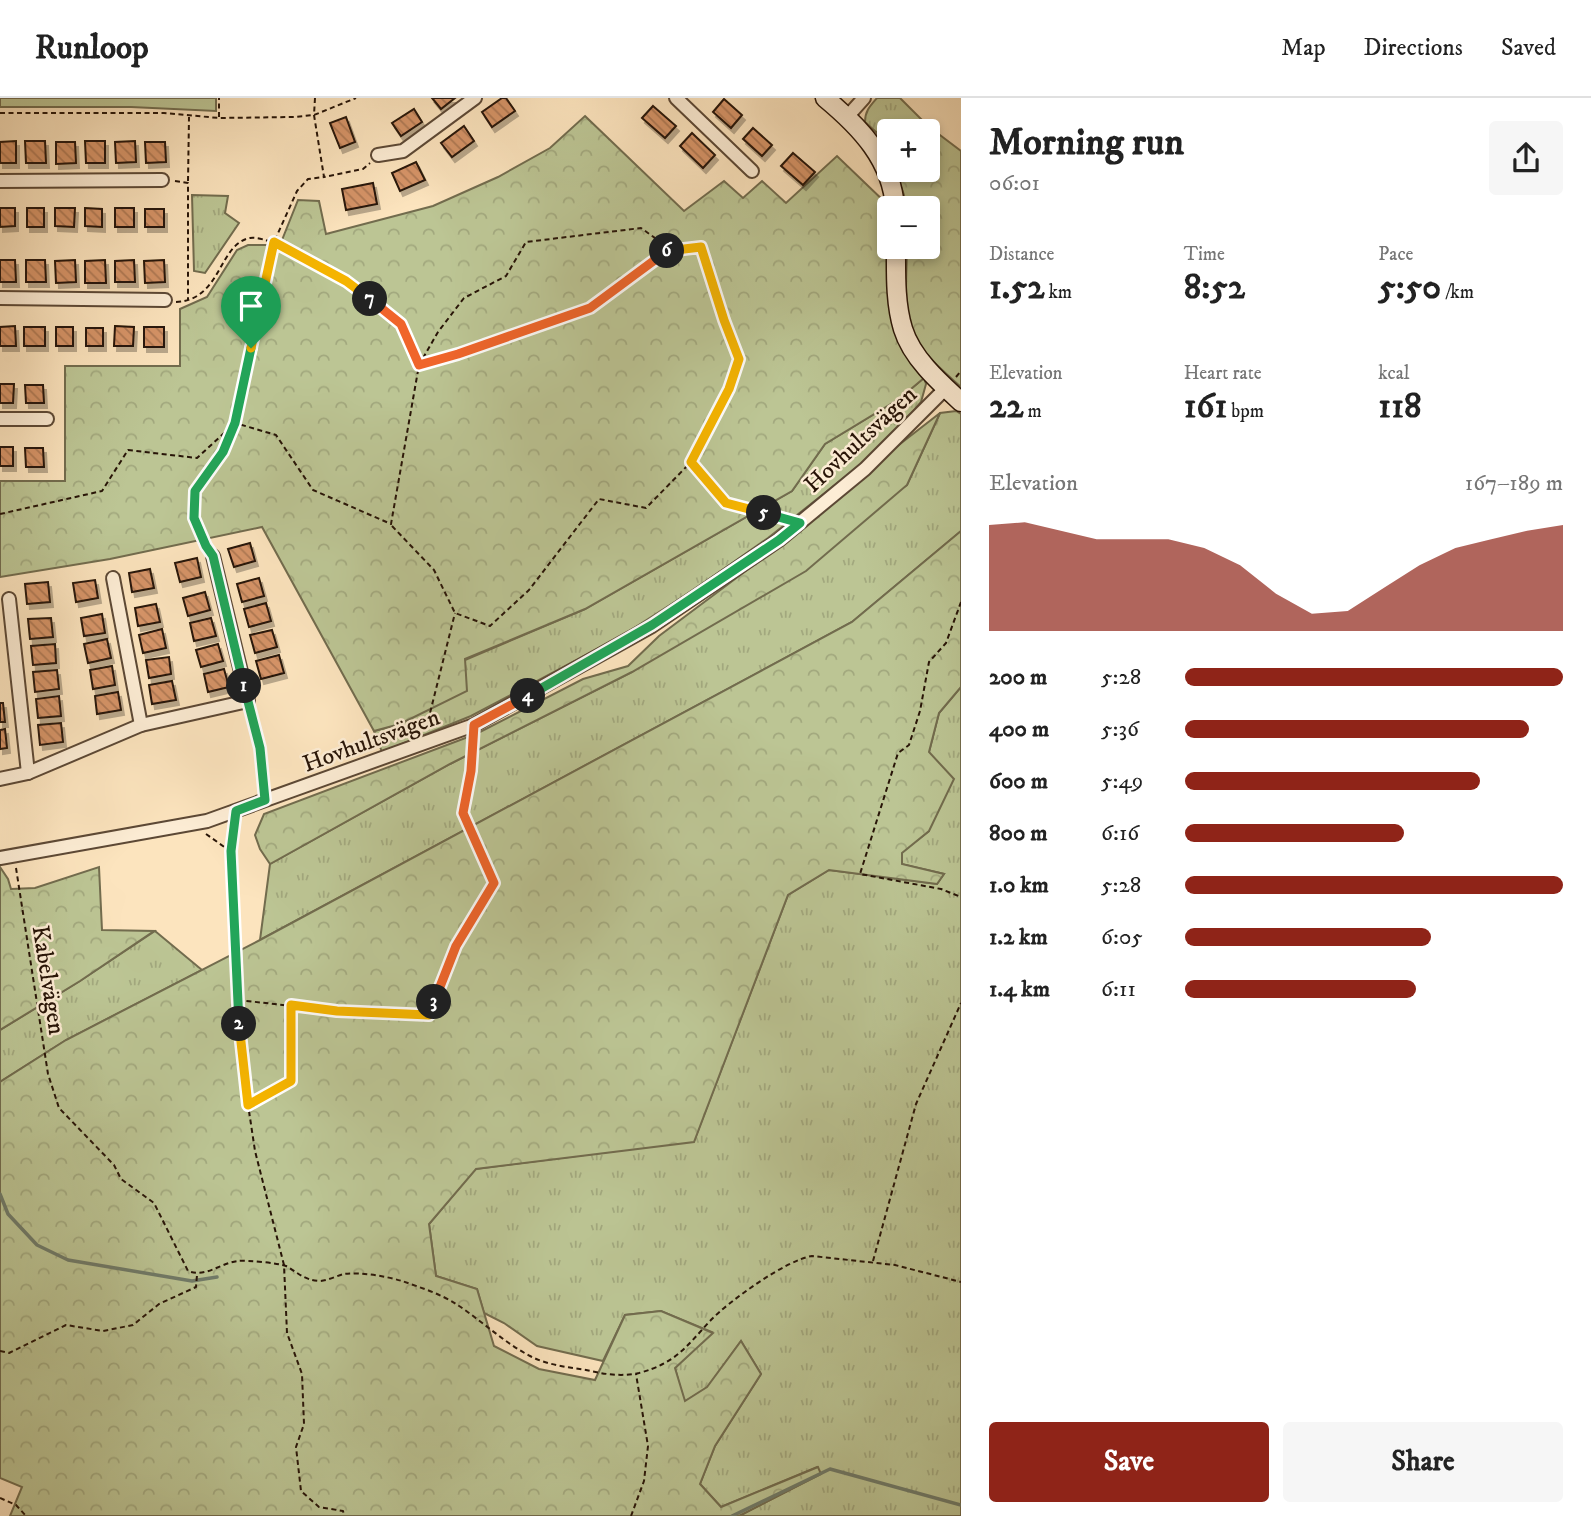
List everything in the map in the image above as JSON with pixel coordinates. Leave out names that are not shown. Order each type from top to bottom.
[{"type":"street","points":[[378,155],[403,151],[475,98]]},
{"type":"street","points":[[676,98],[752,170]]},
{"type":"street","points":[[825,98],[847,117],[875,149],[889,176],[893,196]]},
{"type":"street","points":[[847,117],[864,98]]},
{"type":"street","points":[[0,181],[162,180]]},
{"type":"street","points":[[897,259],[903,331],[912,347],[961,402]]},
{"type":"street","points":[[0,298],[165,300]]},
{"type":"street","name":"Hovhultsvägen","points":[[0,858],[191,824],[236,811],[474,725],[652,625],[779,540],[865,470],[946,388]]},
{"type":"street","points":[[0,419],[47,419]]},
{"type":"street","points":[[0,779],[28,773],[141,725],[248,701],[213,556]]},
{"type":"street","points":[[113,578],[141,725]]},
{"type":"street","points":[[9,599],[28,773]]},
{"type":"path","points":[[219,98],[219,118]]},
{"type":"path","points":[[315,98],[314,115],[324,177]]},
{"type":"path","points":[[0,113],[164,113],[219,118],[269,118],[314,115],[356,98]]},
{"type":"path","points":[[188,301],[189,116]]},
{"type":"path","points":[[213,556],[194,518],[195,491],[223,452],[235,423],[274,242],[297,191],[308,179],[363,169],[378,155]]},
{"type":"path","points":[[162,180],[188,183]]},
{"type":"path","points":[[391,524],[419,365],[438,332],[464,298],[506,276],[526,242],[641,228],[670,249]]},
{"type":"path","points":[[165,300],[178,303],[188,301],[205,292],[235,247],[250,238],[274,242],[346,281],[401,324],[419,365]]},
{"type":"path","points":[[419,365],[590,308],[670,249],[701,247],[739,359],[729,389],[691,462],[646,508],[600,499],[530,590],[490,626],[455,613]]},
{"type":"path","points":[[0,514],[102,491],[128,450],[197,458],[235,423]]},
{"type":"path","points":[[235,423],[276,435],[313,490],[391,524],[434,570],[455,613],[422,744]]},
{"type":"path","points":[[691,462],[726,503],[800,523]]},
{"type":"path","points":[[961,602],[946,643],[929,662],[920,711],[909,745],[898,753],[860,874],[941,889],[961,898]]},
{"type":"path","points":[[248,701],[260,748],[265,800]]},
{"type":"path","points":[[237,1000],[337,1011],[429,1015],[456,946],[494,883],[463,813],[471,771],[474,725]]},
{"type":"path","points":[[236,811],[231,851],[237,1000],[255,1151],[284,1265],[288,1333],[302,1374],[304,1424],[296,1447],[301,1491],[319,1507],[343,1511],[344,1516]]},
{"type":"path","points":[[191,824],[231,851]]},
{"type":"path","name":"Kabelvägen","points":[[14,857],[48,1074],[59,1108],[114,1165],[121,1179],[155,1203],[188,1271],[197,1275]]},
{"type":"path","points":[[873,1262],[916,1104],[961,1003]]},
{"type":"path","points":[[248,1105],[291,1081],[291,1005]]},
{"type":"path","points":[[0,1351],[9,1353],[66,1325],[103,1331],[132,1325],[159,1304],[196,1287],[197,1275],[238,1261],[284,1265],[299,1276],[320,1281],[359,1273],[400,1280],[453,1302],[531,1357],[551,1364],[609,1375],[636,1374],[673,1358],[690,1345],[711,1320],[729,1305],[800,1258],[812,1256],[895,1265],[961,1282]]},
{"type":"path","points":[[631,1516],[644,1481],[648,1446],[636,1374]]},
{"type":"path","points":[[0,1499],[16,1505],[26,1516]]},
{"type":"green space","points":[[0,98],[216,98],[216,111],[131,107],[0,107]]},
{"type":"green space","points":[[877,98],[900,98],[921,119],[877,119],[876,132],[865,122],[870,106]]},
{"type":"green space","points":[[585,116],[684,211],[724,181],[743,198],[762,181],[786,203],[837,156],[879,196],[877,259],[892,259],[924,378],[899,399],[825,444],[792,491],[585,609],[465,659],[467,691],[400,724],[374,731],[262,527],[110,559],[0,577],[0,481],[65,481],[65,366],[180,366],[180,309],[207,297],[237,250],[248,245],[280,245],[298,200],[319,201],[326,234],[433,206],[498,177],[550,148]]},
{"type":"green space","points":[[940,135],[961,151],[961,387],[922,348],[911,329],[907,310],[907,259],[940,259],[940,196],[904,195],[899,182],[940,182]]},
{"type":"green space","points":[[192,195],[228,196],[225,213],[239,223],[205,273],[194,271]]},
{"type":"green space","points":[[924,378],[926,384],[921,402],[874,454],[768,538],[698,587],[620,637],[471,716],[382,752],[374,731],[400,724],[465,660],[585,609],[792,491],[825,444],[899,399]]},
{"type":"green space","points":[[956,411],[961,414],[961,531],[852,622],[260,940],[270,864],[450,764],[632,672],[907,485],[940,413]]},
{"type":"green space","points":[[940,413],[907,485],[806,571],[632,672],[450,764],[270,864],[260,849],[255,835],[264,814],[476,734],[583,679],[628,666],[659,636],[799,531],[891,451]]},
{"type":"green space","points":[[961,531],[961,687],[939,713],[929,752],[954,779],[929,831],[902,853],[902,864],[944,874],[937,884],[829,870],[788,895],[694,1142],[476,1169],[429,1224],[436,1276],[477,1289],[494,1346],[539,1369],[595,1380],[625,1315],[661,1311],[713,1333],[675,1368],[685,1401],[707,1387],[741,1341],[761,1374],[715,1446],[700,1484],[721,1507],[818,1467],[821,1474],[739,1516],[10,1516],[22,1487],[0,1478],[0,1082],[66,1040],[260,940],[852,622]]},
{"type":"green space","points":[[961,687],[961,1516],[739,1516],[820,1474],[817,1467],[721,1507],[700,1484],[715,1446],[761,1374],[741,1341],[707,1388],[684,1402],[675,1368],[712,1332],[661,1311],[625,1315],[603,1361],[537,1346],[484,1313],[477,1289],[436,1276],[429,1224],[475,1169],[694,1141],[788,895],[829,870],[937,884],[944,874],[901,864],[902,852],[929,831],[929,752],[939,713]]},
{"type":"green space","points":[[0,867],[11,889],[35,888],[99,867],[102,930],[154,931],[0,1030]]},
{"type":"green space","points":[[155,931],[202,970],[66,1040],[0,1082],[0,1030]]},
{"type":"building","points":[[432,98],[455,98],[441,109]]},
{"type":"building","points":[[506,98],[515,111],[492,127],[482,112]]},
{"type":"building","points":[[724,99],[742,115],[731,128],[713,112]]},
{"type":"building","points":[[653,106],[676,126],[665,138],[642,118]]},
{"type":"building","points":[[414,109],[422,122],[401,136],[392,123]]},
{"type":"building","points":[[346,117],[355,142],[340,148],[330,123]]},
{"type":"building","points":[[464,126],[474,141],[452,157],[441,143]]},
{"type":"building","points":[[753,128],[772,145],[762,156],[743,139]]},
{"type":"building","points":[[692,133],[715,155],[703,168],[680,146]]},
{"type":"building","points":[[16,141],[16,163],[0,163],[0,142]]},
{"type":"building","points":[[25,141],[45,141],[46,163],[26,163]]},
{"type":"building","points":[[85,141],[105,141],[105,163],[86,163]]},
{"type":"building","points":[[135,141],[136,162],[116,163],[115,142]]},
{"type":"building","points":[[56,142],[75,142],[76,163],[56,164]]},
{"type":"building","points":[[145,142],[165,142],[166,162],[146,163]]},
{"type":"building","points":[[793,153],[815,172],[803,185],[781,166]]},
{"type":"building","points":[[416,162],[425,180],[400,191],[392,173]]},
{"type":"building","points":[[373,183],[377,204],[346,210],[342,189]]},
{"type":"building","points":[[0,208],[15,208],[15,226],[0,227]]},
{"type":"building","points":[[27,208],[44,208],[44,227],[27,227]]},
{"type":"building","points":[[55,208],[75,208],[74,227],[55,226]]},
{"type":"building","points":[[85,208],[102,209],[102,227],[85,226]]},
{"type":"building","points":[[115,208],[134,208],[134,227],[115,227]]},
{"type":"building","points":[[145,209],[164,209],[164,227],[145,227]]},
{"type":"building","points":[[0,260],[15,260],[16,282],[0,282]]},
{"type":"building","points":[[26,260],[45,260],[46,282],[26,282]]},
{"type":"building","points":[[75,260],[76,282],[56,283],[55,261]]},
{"type":"building","points":[[105,260],[106,283],[85,283],[85,261]]},
{"type":"building","points":[[134,260],[135,282],[115,282],[115,261]]},
{"type":"building","points":[[164,260],[165,282],[145,283],[144,261]]},
{"type":"building","points":[[15,326],[16,346],[0,346],[0,327]]},
{"type":"building","points":[[115,326],[134,327],[133,346],[114,346]]},
{"type":"building","points":[[24,327],[45,327],[45,346],[24,346]]},
{"type":"building","points":[[56,327],[73,327],[73,346],[56,346]]},
{"type":"building","points":[[144,327],[164,327],[164,347],[144,347]]},
{"type":"building","points":[[86,328],[103,328],[103,346],[86,346]]},
{"type":"building","points":[[0,384],[14,384],[13,403],[0,403]]},
{"type":"building","points":[[25,385],[43,385],[44,403],[26,403]]},
{"type":"building","points":[[0,447],[13,447],[13,466],[0,466]]},
{"type":"building","points":[[25,448],[43,448],[44,467],[26,467]]},
{"type":"building","points":[[250,543],[255,561],[234,567],[228,549]]},
{"type":"building","points":[[197,558],[201,577],[180,582],[175,563]]},
{"type":"building","points":[[150,569],[154,588],[132,592],[129,573]]},
{"type":"building","points":[[259,578],[264,596],[242,602],[237,584]]},
{"type":"building","points":[[95,580],[98,598],[76,602],[73,583]]},
{"type":"building","points":[[48,582],[50,602],[27,604],[25,584]]},
{"type":"building","points":[[205,592],[210,610],[188,616],[183,598]]},
{"type":"building","points":[[266,603],[271,621],[249,627],[244,609]]},
{"type":"building","points":[[156,604],[160,622],[138,626],[135,608]]},
{"type":"building","points":[[102,614],[105,633],[84,636],[81,618]]},
{"type":"building","points":[[51,618],[53,637],[30,639],[28,619]]},
{"type":"building","points":[[211,618],[216,636],[194,641],[190,623]]},
{"type":"building","points":[[162,629],[166,648],[143,653],[139,635]]},
{"type":"building","points":[[272,630],[277,647],[255,653],[250,635]]},
{"type":"building","points":[[107,639],[111,658],[88,663],[84,644]]},
{"type":"building","points":[[55,644],[56,663],[33,665],[31,646]]},
{"type":"building","points":[[218,644],[223,661],[201,667],[196,650]]},
{"type":"building","points":[[279,655],[284,673],[261,679],[256,661]]},
{"type":"building","points":[[169,657],[171,674],[149,678],[146,660]]},
{"type":"building","points":[[112,666],[115,685],[93,689],[90,670]]},
{"type":"building","points":[[224,669],[229,687],[208,692],[204,674]]},
{"type":"building","points":[[57,670],[59,689],[35,692],[33,672]]},
{"type":"building","points":[[172,681],[176,700],[152,704],[149,685]]},
{"type":"building","points":[[118,692],[121,710],[97,714],[95,696]]},
{"type":"building","points":[[59,696],[61,716],[38,718],[36,699]]},
{"type":"building","points":[[0,703],[3,703],[5,722],[0,722]]},
{"type":"building","points":[[61,723],[63,742],[40,745],[38,725]]},
{"type":"building","points":[[5,729],[7,748],[0,749],[0,730]]},
{"type":"waterway","points":[[0,1194],[8,1214],[37,1245],[68,1260],[192,1281],[217,1277]]},
{"type":"waterway","points":[[732,1516],[830,1469],[961,1505]]},
{"type":"route","points":[[274,242],[346,281],[401,324],[419,365],[590,308],[670,249],[701,247],[739,359],[729,389],[691,462],[726,503],[800,523],[652,625],[474,725],[471,771],[463,813],[494,883],[456,946],[429,1015],[337,1011],[291,1005],[291,1081],[248,1105],[239,1031],[231,851],[236,811],[265,800],[260,748],[213,556],[194,518],[195,491],[223,452],[235,423],[251,348],[274,242]]}]
